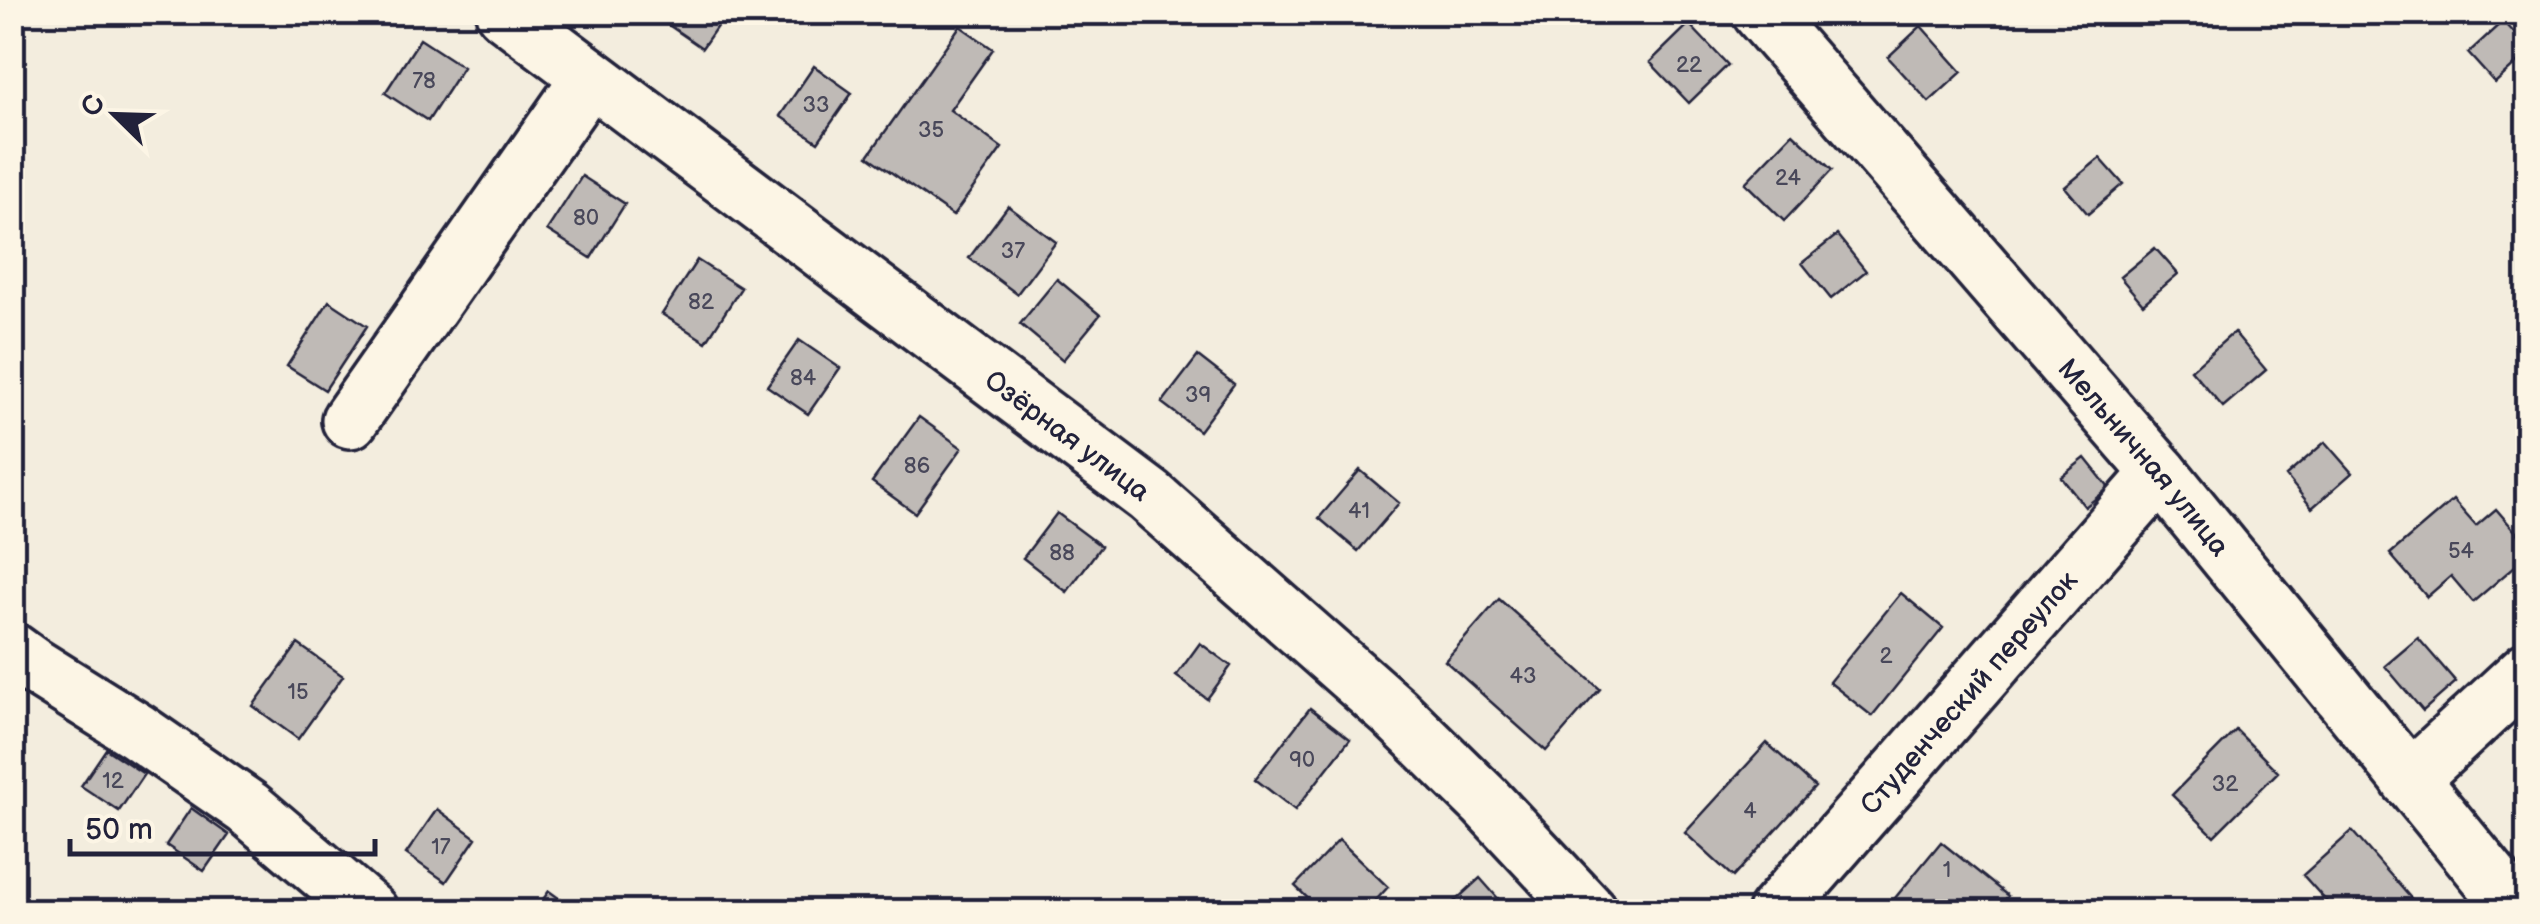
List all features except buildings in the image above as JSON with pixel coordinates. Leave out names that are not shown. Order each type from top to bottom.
[{"type":"street","name":"Озёрная улица","points":[[504,12],[1149,496],[1394,712],[1485,801],[1589,912]]},
{"type":"street","name":"Мельничная улица","points":[[1760,12],[2160,473],[2518,912]]},
{"type":"street","points":[[350,420],[590,77]]},
{"type":"street","name":"Студенческий переулок","points":[[1776,912],[2160,473]]},
{"type":"street","points":[[18,668],[137,730],[248,808],[370,912]]},
{"type":"street","points":[[2410,780],[2528,670]]}]
